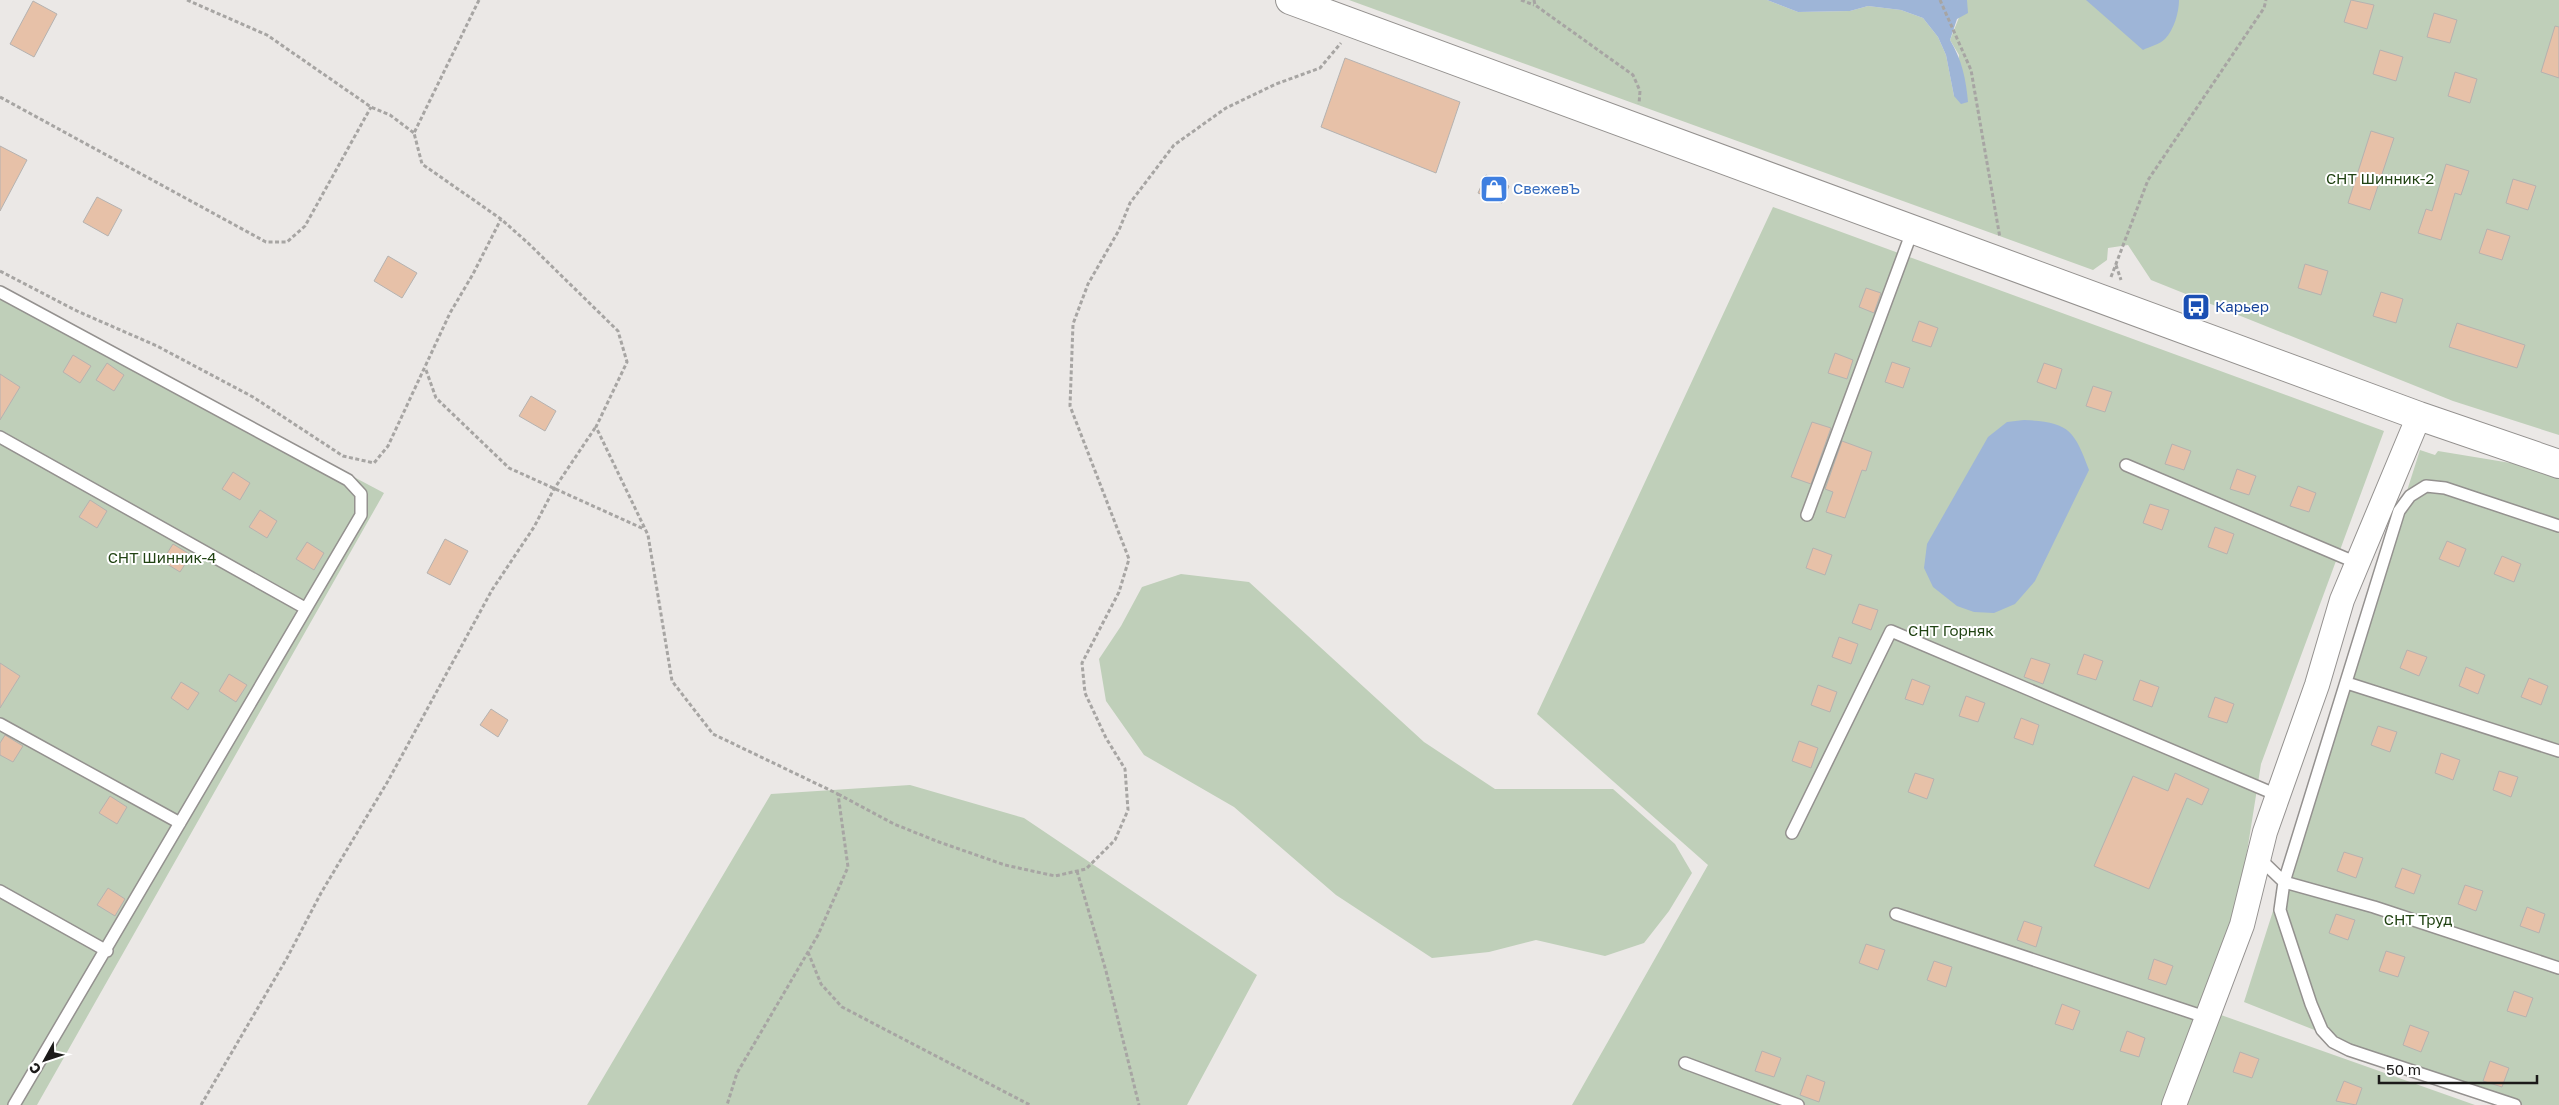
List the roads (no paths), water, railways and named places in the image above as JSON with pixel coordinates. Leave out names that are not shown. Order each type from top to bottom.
[{"type":"street","points":[[1290,0],[2418,416],[2559,464]]},
{"type":"street","points":[[2174,1105],[2242,925],[2258,857],[2276,795],[2317,685],[2342,600],[2418,416]]},
{"type":"lane","points":[[1807,515],[1913,229]]},
{"type":"lane","points":[[0,292],[348,480],[361,494],[361,515],[107,950],[14,1105]]},
{"type":"lane","points":[[0,437],[306,608]]},
{"type":"lane","points":[[2126,465],[2357,563]]},
{"type":"lane","points":[[2515,1105],[2348,1050],[2333,1042],[2322,1030],[2311,1004],[2280,910],[2284,882],[2399,511],[2410,496],[2426,486],[2445,488],[2559,526]]},
{"type":"lane","points":[[1792,833],[1891,631],[2276,795]]},
{"type":"lane","points":[[2347,683],[2559,751]]},
{"type":"lane","points":[[0,724],[180,823]]},
{"type":"lane","points":[[2258,857],[2284,882],[2374,907],[2559,968]]},
{"type":"lane","points":[[0,891],[107,950]]},
{"type":"lane","points":[[1896,914],[2208,1018]]},
{"type":"lane","points":[[1685,1063],[1798,1105]]},
{"type":"water","points":[[1767,0],[1967,0],[1968,13],[1957,19],[1950,40],[1963,70],[1968,102],[1961,104],[1954,96],[1946,55],[1938,37],[1923,18],[1901,10],[1868,6],[1850,11],[1798,12]]},
{"type":"water","points":[[2086,0],[2179,0],[2178,10],[2171,31],[2165,39],[2143,50]]},
{"type":"water","points":[[2024,420],[2051,423],[2067,430],[2079,445],[2089,470],[2035,581],[2015,604],[1994,613],[1974,612],[1957,606],[1933,587],[1924,568],[1927,544],[1988,437],[2007,422]]},
{"type":"place","name":"СвежевЪ","points":[[1494,189]]},
{"type":"place","name":"Карьер","points":[[2196,307]]},
{"type":"park label","name":"СНТ Шинник-2","points":[[2380,179]]},
{"type":"park label","name":"СНТ Шинник-4","points":[[162,558]]},
{"type":"park label","name":"СНТ Горняк","points":[[1951,631]]},
{"type":"park label","name":"СНТ Труд","points":[[2418,920]]}]
